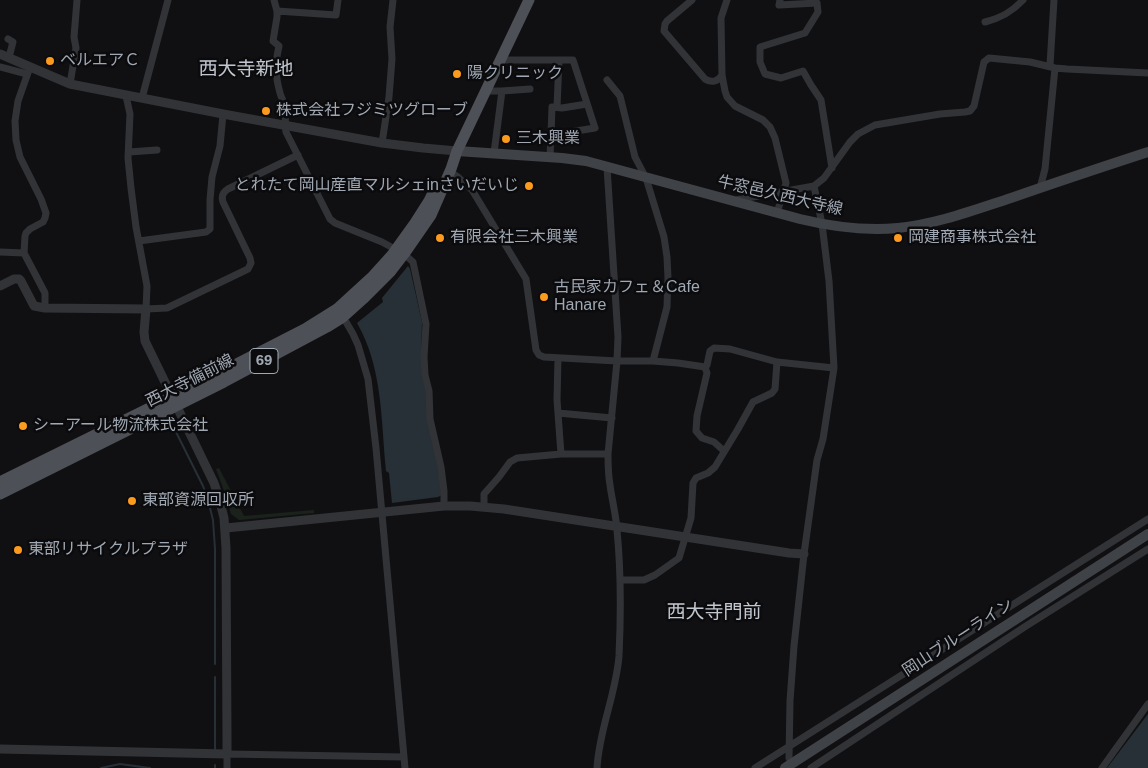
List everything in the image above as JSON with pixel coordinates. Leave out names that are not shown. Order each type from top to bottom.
[{"type":"main road","name":"西大寺備前線","points":[[400,252],[431,216],[457,151],[529,0]]},
{"type":"main road","name":"西大寺備前線","points":[[0,482],[290,348],[327,328],[340,313],[363,299],[391,271],[444,168],[457,151]]},
{"type":"main road","name":"牛窓邑久西大寺線","points":[[457,151],[586,161],[822,224],[849,228],[879,229],[917,225],[954,217],[1148,152]]},
{"type":"main road","name":"西大寺備前線","points":[[0,494],[174,402]]},
{"type":"main road","name":"岡山ブルーライン","points":[[785,768],[1148,534]]},
{"type":"street","points":[[70,84],[76,48],[74,37],[77,0]]},
{"type":"street","points":[[142,98],[168,0]]},
{"type":"street","points":[[274,0],[278,17],[273,42],[279,46],[275,64],[276,77],[284,104],[286,132],[330,218],[335,223],[382,242],[413,262],[426,324],[425,375],[430,391],[430,419],[441,467],[444,506]]},
{"type":"street","points":[[277,11],[336,15],[338,0]]},
{"type":"street","points":[[382,143],[389,97],[392,59],[390,27],[393,0]]},
{"type":"street","points":[[692,0],[667,21],[664,31],[708,81],[716,81],[722,76]]},
{"type":"street","points":[[727,0],[721,18],[722,76],[727,97],[730,101],[740,109],[763,120],[770,127],[775,138],[786,183],[777,213]]},
{"type":"street","points":[[780,0],[780,4],[817,3],[818,12],[805,33],[760,48],[760,62],[765,74],[781,78],[803,71],[821,100],[832,168]]},
{"type":"street","points":[[985,22],[997,19],[1014,9],[1023,0]]},
{"type":"street","points":[[1040,188],[1045,169],[1054,91],[1052,67],[1054,0]]},
{"type":"street","points":[[8,39],[13,42],[4,56],[29,70],[70,84],[382,143],[457,151]]},
{"type":"street","points":[[731,201],[814,186],[824,178],[858,134],[875,125],[970,110],[974,106],[984,62],[989,58],[1030,62],[1052,67],[1148,72]]},
{"type":"street","points":[[501,60],[573,60],[595,128],[551,135]]},
{"type":"street","points":[[557,107],[559,60]]},
{"type":"street","points":[[0,67],[29,70]]},
{"type":"street","points":[[29,70],[18,101],[16,140],[20,157],[42,198],[46,213],[43,222],[26,233],[24,253],[45,293],[45,308]]},
{"type":"street","points":[[607,80],[620,96],[635,157],[646,178],[664,237],[668,278],[667,306],[653,361]]},
{"type":"street","points":[[486,91],[530,89]]},
{"type":"street","points":[[494,153],[502,91]]},
{"type":"street","points":[[126,96],[130,114],[129,152],[131,188],[147,286],[145,341],[214,483],[226,528],[227,768]]},
{"type":"street","points":[[550,157],[552,107],[587,104]]},
{"type":"street","points":[[140,241],[206,232],[210,229],[212,177],[220,146],[222,114]]},
{"type":"street","points":[[129,152],[157,150]]},
{"type":"street","points":[[0,286],[14,279],[19,279],[34,306],[45,308],[167,308],[248,269],[251,263],[250,258],[223,202],[223,193],[298,155]]},
{"type":"street","points":[[597,768],[619,658],[620,580],[617,527],[610,484],[608,454],[618,338],[606,167]]},
{"type":"street","points":[[450,172],[458,176],[472,190],[526,279],[538,355],[558,358],[653,361],[705,367]]},
{"type":"street","points":[[789,758],[794,646],[804,554],[817,460],[823,439],[834,368],[822,224],[814,186]]},
{"type":"street","points":[[0,252],[24,253]]},
{"type":"street","points":[[340,313],[358,345],[368,379],[405,768]]},
{"type":"street","points":[[724,451],[714,442],[702,438],[696,431],[697,416],[707,373],[705,367],[710,350],[714,348],[730,349],[777,362],[834,368]]},
{"type":"street","points":[[558,358],[558,413],[561,454]]},
{"type":"street","points":[[620,580],[644,580],[655,575],[679,558],[691,518],[693,483],[696,478],[708,473],[715,467],[753,402],[772,394],[775,389],[777,362]]},
{"type":"street","points":[[558,413],[612,418]]},
{"type":"street","points":[[484,507],[484,494],[510,462],[517,458],[561,454],[608,454]]},
{"type":"street","points":[[226,528],[444,506],[484,507],[804,554]]},
{"type":"street","points":[[755,768],[1014,608],[1148,519]]},
{"type":"street","points":[[811,768],[1025,624],[1148,549]]},
{"type":"street","points":[[1102,768],[1148,704]]},
{"type":"street","points":[[0,749],[404,757]]},
{"type":"shaded area","points":[[408,266],[422,322],[422,375],[427,395],[442,495],[392,503],[389,473],[386,471],[376,376],[366,340],[357,323],[383,302],[382,298]]},
{"type":"shaded area","points":[[219,468],[244,516],[314,510],[314,513],[239,520],[231,514],[216,469]]},
{"type":"shaded area","points":[[1148,714],[1148,768],[1107,768]]},
{"type":"waterway","points":[[172,424],[203,486],[213,520],[215,549],[215,664]]},
{"type":"waterway","points":[[215,677],[215,750]]},
{"type":"waterway","points":[[101,768],[120,764],[150,768]]},
{"type":"place","name":"ベルエアＣ","points":[[50,61]]},
{"type":"place","name":"陽クリニック","points":[[457,74]]},
{"type":"place","name":"株式会社フジミツグローブ","points":[[266,111]]},
{"type":"place","name":"三木興業","points":[[506,139]]},
{"type":"place","name":"とれたて岡山産直マルシェinさいだいじ","points":[[529,186]]},
{"type":"place","name":"有限会社三木興業","points":[[440,238]]},
{"type":"place","name":"岡建商事株式会社","points":[[898,238]]},
{"type":"place","name":"古民家カフェ＆Cafe Hanare","points":[[544,297]]},
{"type":"place","name":"シーアール物流株式会社","points":[[23,426]]},
{"type":"place","name":"東部資源回収所","points":[[132,501]]},
{"type":"place","name":"東部リサイクルプラザ","points":[[18,550]]},
{"type":"district","name":"西大寺新地","points":[[246,70]]},
{"type":"district","name":"西大寺門前","points":[[714,613]]}]
